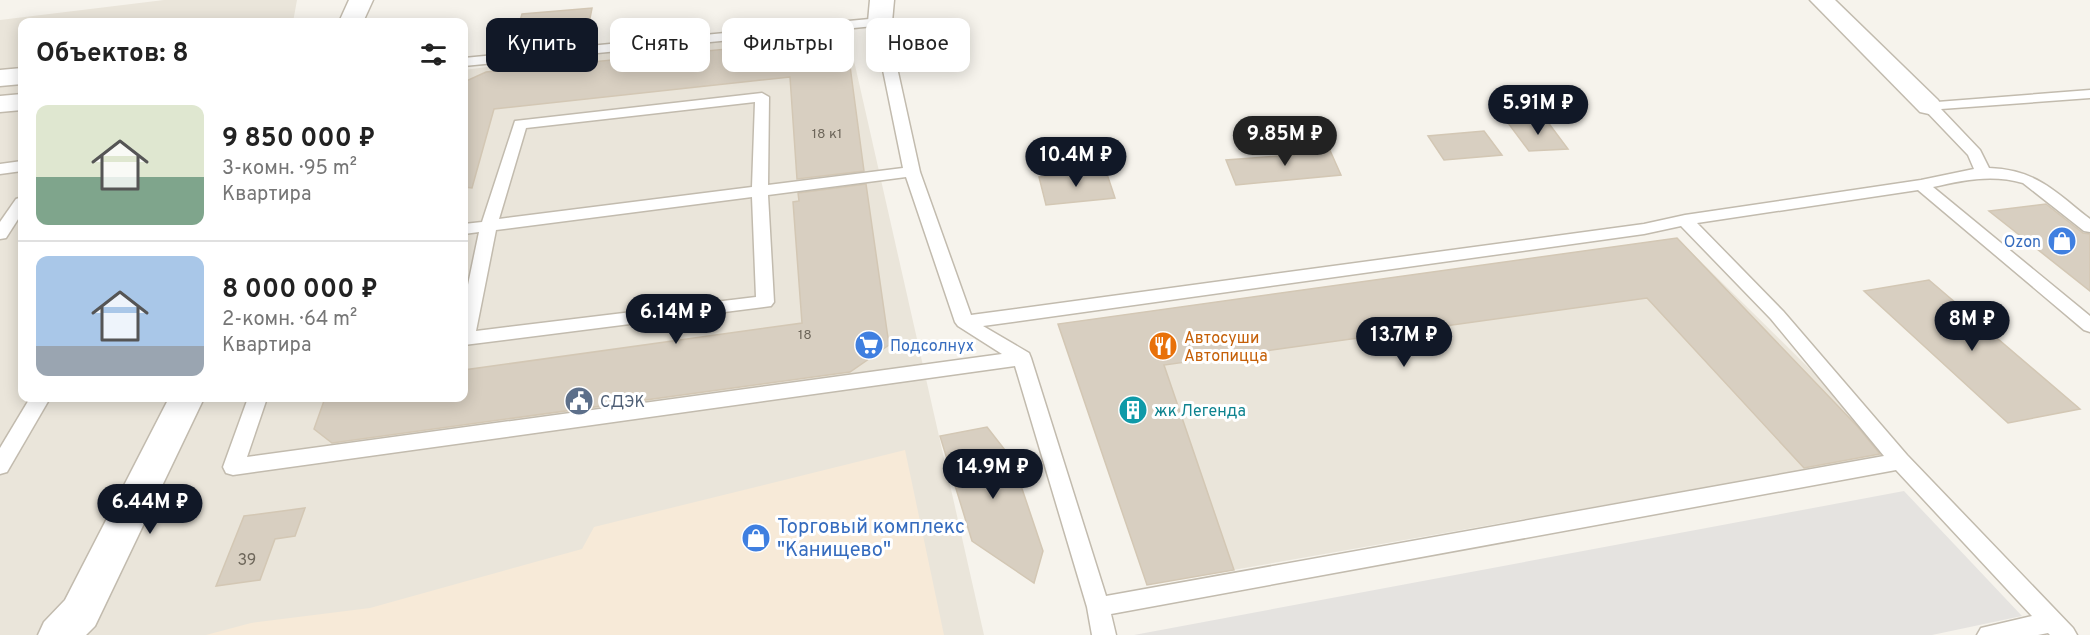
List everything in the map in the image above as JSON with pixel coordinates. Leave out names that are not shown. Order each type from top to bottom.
[{"type":"street","points":[[353,18],[361,0]]},
{"type":"street","points":[[1822,0],[1929,106]]},
{"type":"street","points":[[0,78],[18,76]]},
{"type":"street","points":[[0,104],[18,102]]},
{"type":"street","points":[[59,635],[80,613],[184,402]]},
{"type":"lane","points":[[468,62],[881,11],[912,172],[964,321],[1022,358],[1098,607],[1104,635]]},
{"type":"lane","points":[[468,325],[489,226],[520,124],[762,97],[760,192],[765,302],[468,339]]},
{"type":"lane","points":[[1929,106],[2087,97]]},
{"type":"lane","points":[[1929,106],[1975,153],[1983,172]]},
{"type":"lane","points":[[0,169],[18,167]]},
{"type":"lane","points":[[468,229],[912,172]]},
{"type":"lane","points":[[964,321],[1644,230],[1685,220],[1921,185],[1983,172],[2002,173],[2029,180],[2090,227]]},
{"type":"lane","points":[[1921,185],[2090,326]]},
{"type":"lane","points":[[0,234],[18,208]]},
{"type":"lane","points":[[1685,220],[1777,315],[1900,461],[2058,628]]},
{"type":"lane","points":[[256,402],[233,467],[1022,358]]},
{"type":"lane","points":[[0,466],[38,402]]},
{"type":"lane","points":[[1098,607],[1900,461]]},
{"type":"lane","points":[[1989,635],[2058,628]]},
{"type":"shaded area","points":[[164,0],[297,0],[294,18],[18,18],[18,402],[468,402],[468,69],[486,67],[486,72],[598,72],[598,53],[610,51],[610,72],[710,72],[710,38],[722,37],[722,72],[854,72],[854,61],[984,635],[0,635],[0,20]]},
{"type":"shaded area","points":[[1677,238],[1896,454],[1147,585],[1058,324]]},
{"type":"shaded area","name":"Торговый комплекс \"Канищево\"","points":[[905,450],[944,635],[206,635],[251,623],[370,608],[582,549],[594,527]]},
{"type":"shaded area","points":[[1904,491],[2022,616],[1932,635],[1134,635]]},
{"type":"building","points":[[592,8],[590,18],[521,18],[522,14]]},
{"type":"building","points":[[722,49],[722,72],[851,72],[864,171],[797,179],[790,77],[494,109],[472,188],[468,188],[468,80],[486,72],[598,72],[598,61],[610,60],[610,72],[710,72],[710,51]]},
{"type":"building","points":[[1547,121],[1568,149],[1529,151],[1508,123]]},
{"type":"building","points":[[1484,131],[1502,155],[1444,160],[1428,136]]},
{"type":"building","points":[[1328,146],[1341,175],[1236,185],[1226,160],[1294,155],[1291,148]]},
{"type":"building","points":[[1106,171],[1115,198],[1046,205],[1039,177]]},
{"type":"building","points":[[866,184],[889,345],[850,372],[332,443],[314,429],[324,402],[468,402],[468,369],[802,323],[793,202],[799,201],[798,193]]},
{"type":"building","points":[[2046,204],[2083,233],[2090,234],[2090,291],[1989,211]]},
{"type":"building","name":"жк Легенда","points":[[1677,238],[1858,427],[1880,454],[1804,468],[1647,298],[1164,365],[1234,570],[1147,585],[1058,324]]},
{"type":"building","points":[[1929,280],[2080,409],[2008,423],[1864,291]]},
{"type":"building","points":[[987,427],[1012,459],[1043,551],[1034,583],[972,541],[940,436]]},
{"type":"building","points":[[305,508],[295,536],[275,539],[260,580],[216,586],[244,516]]},
{"type":"place","name":"Ozon","points":[[2062,241]]},
{"type":"place","name":"Подсолнух","points":[[869,345]]},
{"type":"place","name":"Автосуши Автопицца","points":[[1163,346]]},
{"type":"place","name":"СДЭК","points":[[579,401]]},
{"type":"place","name":"жк Легенда","points":[[1133,410]]},
{"type":"place","name":"Торговый комплекс \"Канищево\"","points":[[756,538]]}]
